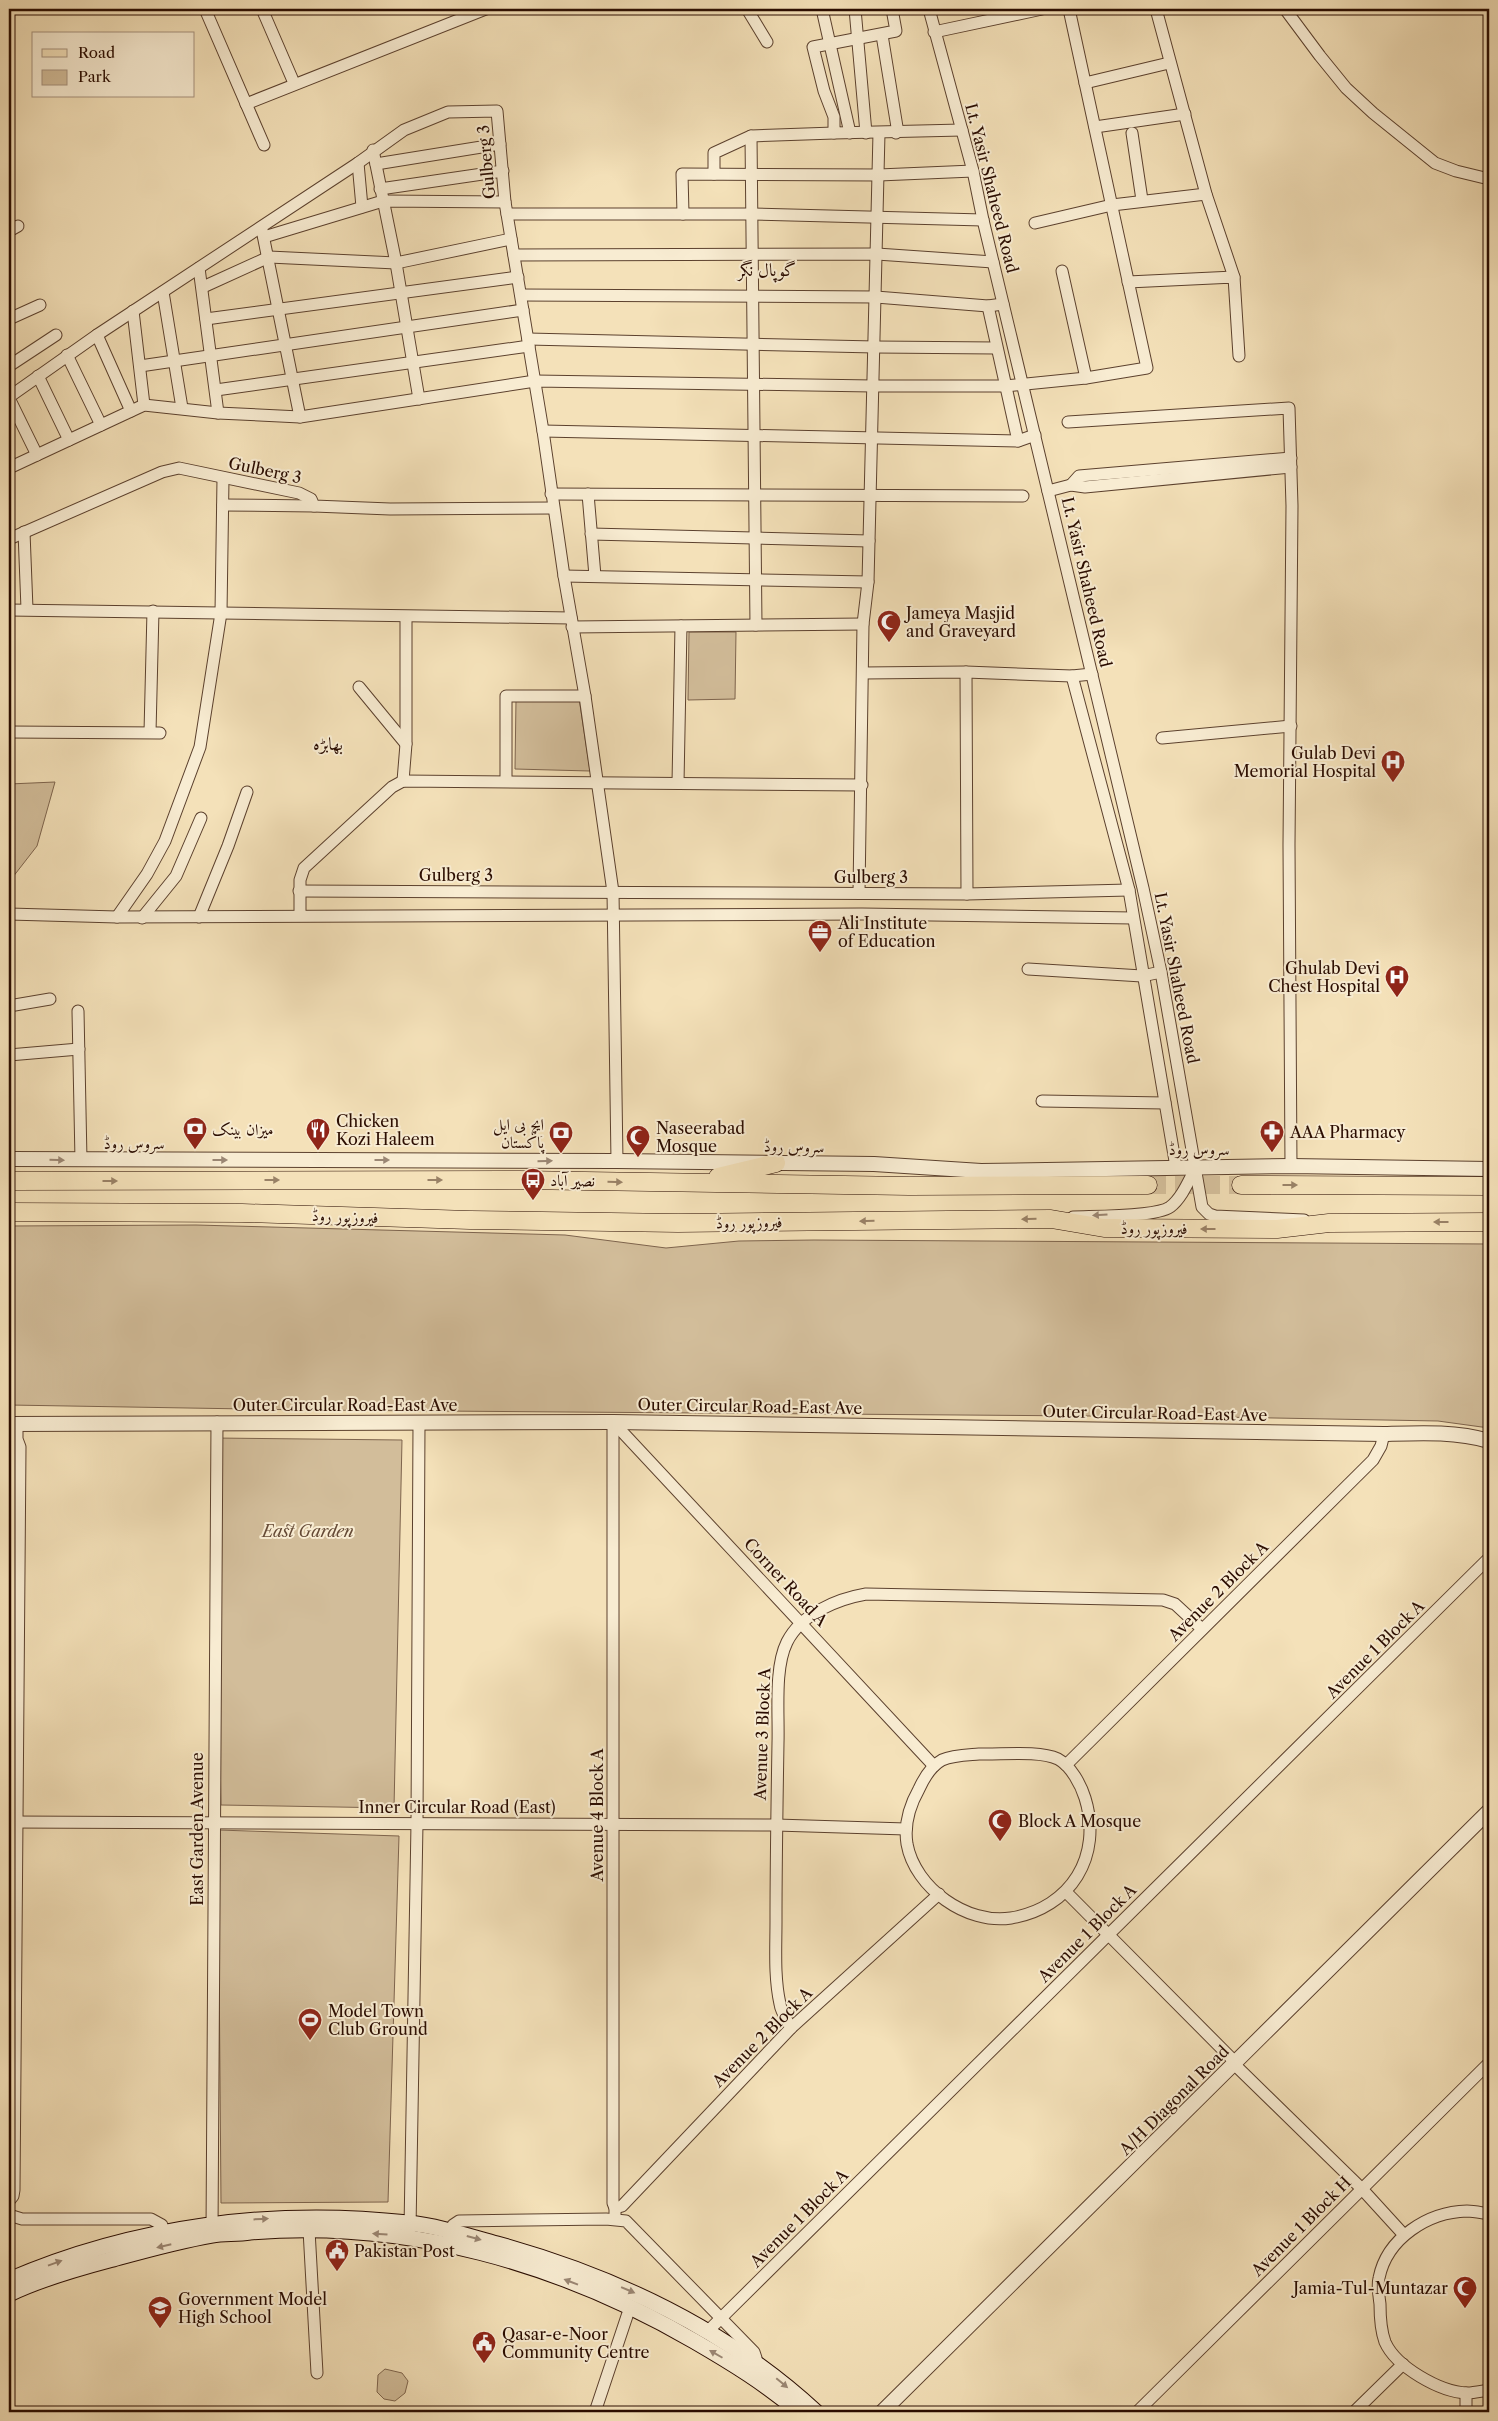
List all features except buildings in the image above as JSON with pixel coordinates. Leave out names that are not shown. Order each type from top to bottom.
[{"type":"main road","points":[[693,1183],[776,1163]]},
{"type":"main road","points":[[9,1181],[520,1180],[909,1186],[1148,1185]]},
{"type":"main road","points":[[1241,1184],[1489,1186]]},
{"type":"main road","name":"فیروزپور روڈ","points":[[9,1212],[242,1213],[470,1220],[678,1223],[1051,1219],[1104,1228],[1276,1229],[1328,1223],[1489,1222]]},
{"type":"main road","points":[[9,2294],[79,2268],[212,2230],[297,2218],[410,2230],[541,2270],[630,2307],[751,2367],[771,2374],[816,2412]]},
{"type":"main road","points":[[9,2280],[81,2254],[163,2233],[212,2230],[451,2231],[530,2253],[643,2296],[707,2332],[751,2367],[799,2412]]},
{"type":"street","points":[[205,9],[264,145]]},
{"type":"street","points":[[262,9],[294,83]]},
{"type":"street","points":[[246,104],[294,83],[486,9]]},
{"type":"street","points":[[747,9],[767,42]]},
{"type":"street","points":[[822,9],[850,133]]},
{"type":"street","points":[[855,9],[866,133]]},
{"type":"street","points":[[834,133],[834,118],[824,91],[813,47],[896,31],[892,9]]},
{"type":"street","name":"Lt. Yasir Shaheed Road","points":[[929,9],[973,170],[982,220],[1023,383],[1161,972],[1201,1204],[1209,1214],[1221,1216],[1278,1218],[1328,1223]]},
{"type":"street","points":[[934,32],[1042,9]]},
{"type":"street","points":[[9,468],[144,405],[218,413],[300,417],[535,381],[754,385],[1005,386],[1086,378],[1147,368],[1069,9]]},
{"type":"street","points":[[1156,9],[1169,63],[1185,114],[1206,194],[1234,277],[1239,356]]},
{"type":"street","points":[[1285,9],[1304,37],[1336,75],[1373,113],[1435,163],[1456,171],[1489,179]]},
{"type":"street","points":[[882,35],[897,126],[896,133]]},
{"type":"street","points":[[1085,83],[1169,63]]},
{"type":"street","name":"Gulberg 3","points":[[373,150],[404,130],[448,112],[495,110],[498,114],[505,202],[543,430],[564,576],[585,696],[613,892]]},
{"type":"street","points":[[1095,127],[1185,114]]},
{"type":"street","points":[[714,174],[714,153],[751,136],[962,130]]},
{"type":"street","points":[[859,893],[863,624],[868,582],[879,133]]},
{"type":"street","points":[[1132,133],[1142,200]]},
{"type":"street","points":[[751,136],[756,625]]},
{"type":"street","points":[[376,164],[500,144]]},
{"type":"street","points":[[37,455],[9,397],[132,311],[358,163],[373,150],[396,263],[419,399]]},
{"type":"street","points":[[358,163],[362,207]]},
{"type":"street","points":[[684,214],[682,174],[879,175],[973,170]]},
{"type":"street","points":[[380,189],[503,171]]},
{"type":"street","points":[[1035,223],[1112,205],[1206,194]]},
{"type":"street","points":[[264,237],[383,201],[505,202]]},
{"type":"street","points":[[507,214],[752,214],[982,220]]},
{"type":"street","points":[[261,225],[280,309],[300,417]]},
{"type":"street","points":[[203,287],[269,257],[396,263],[511,238]]},
{"type":"street","points":[[514,255],[877,254],[993,262]]},
{"type":"street","points":[[199,268],[218,413]]},
{"type":"street","points":[[1062,271],[1086,378]]},
{"type":"street","points":[[206,319],[518,277]]},
{"type":"street","points":[[1128,282],[1234,277]]},
{"type":"street","points":[[163,292],[182,408]]},
{"type":"street","points":[[521,295],[876,297],[988,306],[1003,304]]},
{"type":"street","points":[[9,319],[40,305]]},
{"type":"street","points":[[988,306],[1018,441]]},
{"type":"street","points":[[140,366],[523,310]]},
{"type":"street","points":[[132,311],[144,405]]},
{"type":"street","points":[[9,366],[56,335]]},
{"type":"street","points":[[97,335],[131,411]]},
{"type":"street","points":[[216,390],[413,362],[529,342],[996,348]]},
{"type":"street","points":[[67,355],[101,425]]},
{"type":"street","points":[[38,376],[69,440]]},
{"type":"street","points":[[1068,422],[1289,408],[1291,462],[1291,1166]]},
{"type":"street","points":[[543,430],[1018,441],[1035,436]]},
{"type":"street","points":[[1048,491],[1071,485],[1079,476],[1291,462]]},
{"type":"street","name":"Gulberg 3","points":[[9,539],[162,472],[179,468],[299,493],[311,499],[314,506],[390,509],[553,508]]},
{"type":"street","points":[[117,918],[148,874],[166,841],[200,747],[221,613],[223,478]]},
{"type":"street","points":[[551,494],[1023,496]]},
{"type":"street","points":[[588,494],[595,576]]},
{"type":"street","points":[[223,505],[314,506]]},
{"type":"street","points":[[24,532],[27,609]]},
{"type":"street","points":[[591,534],[869,541]]},
{"type":"street","points":[[564,576],[868,582]]},
{"type":"street","points":[[9,610],[153,611],[406,617],[681,626],[863,624]]},
{"type":"street","points":[[9,732],[155,732],[153,611]]},
{"type":"street","points":[[403,781],[406,744],[406,617]]},
{"type":"street","points":[[678,783],[681,626]]},
{"type":"street","points":[[863,673],[966,672],[1072,676],[1092,674]]},
{"type":"street","points":[[966,672],[967,894]]},
{"type":"street","points":[[1072,676],[1129,890],[1142,976],[1176,1167]]},
{"type":"street","points":[[358,687],[406,744]]},
{"type":"street","points":[[506,781],[506,696],[585,696]]},
{"type":"street","points":[[1162,738],[1290,726]]},
{"type":"street","points":[[300,915],[299,891],[304,868],[392,787],[403,781],[862,785]]},
{"type":"street","points":[[199,917],[228,846],[247,792]]},
{"type":"street","points":[[142,918],[176,876],[201,818]]},
{"type":"street","name":"Gulberg 3","points":[[299,891],[967,894],[1129,890]]},
{"type":"street","points":[[613,892],[615,914],[617,1160]]},
{"type":"street","points":[[9,914],[117,918],[300,915],[615,914],[862,914],[1133,918]]},
{"type":"street","points":[[1028,969],[1142,976],[1161,972]]},
{"type":"street","points":[[9,1006],[50,999]]},
{"type":"street","points":[[78,1011],[81,1160]]},
{"type":"street","points":[[9,1055],[78,1049]]},
{"type":"street","points":[[1163,1089],[1181,1082]]},
{"type":"street","points":[[1042,1101],[1165,1103]]},
{"type":"street","points":[[1169,1122],[1188,1124]]},
{"type":"street","name":"سروس روڈ","points":[[9,1159],[617,1160],[874,1164],[982,1170],[1291,1166],[1489,1169]]},
{"type":"street","points":[[1051,1219],[1145,1214],[1165,1210],[1176,1201],[1196,1167]]},
{"type":"street","name":"East Garden Avenue","points":[[212,2230],[217,1422]]},
{"type":"street","name":"Outer Circular Road-East Ave","points":[[13,1424],[613,1422],[1384,1434],[1433,1432],[1476,1437],[1489,1441]]},
{"type":"street","name":"Corner Road A","points":[[613,1422],[803,1623],[934,1766]]},
{"type":"street","name":"Avenue 4 Block A","points":[[613,1422],[613,2203],[615,2213]]},
{"type":"street","points":[[9,2201],[13,2196],[14,2190],[13,1822],[20,1447],[13,1440],[13,1424]]},
{"type":"street","points":[[410,2230],[417,1823],[419,1424]]},
{"type":"street","name":"Avenue 2 Block A","points":[[1066,1766],[1373,1460],[1381,1446],[1384,1434]]},
{"type":"street","name":"Avenue 1 Block A","points":[[707,2332],[1489,1558]]},
{"type":"street","name":"Avenue 3 Block A","points":[[790,2028],[780,2005],[776,1978],[776,1825],[781,1659],[788,1640],[803,1623],[828,1606],[846,1598],[875,1594],[1164,1600],[1175,1604],[1202,1629]]},
{"type":"street","points":[[979,1754],[1046,1756],[1058,1759],[1066,1766],[1083,1791],[1089,1810],[1091,1834],[1089,1851],[1082,1868],[1066,1892],[1037,1910],[1010,1918],[997,1919],[960,1911],[927,1882],[914,1864],[907,1844],[906,1829],[917,1792],[934,1766],[943,1759],[979,1754]]},
{"type":"street","name":"A/H Diagonal Road","points":[[882,2412],[1489,1811]]},
{"type":"street","name":"Inner Circular Road (East)","points":[[13,1822],[776,1825],[906,1829]]},
{"type":"street","points":[[1066,1892],[1107,1936],[1362,2189],[1404,2235]]},
{"type":"street","name":"Avenue 2 Block A","points":[[615,2213],[790,2028],[939,1894]]},
{"type":"street","name":"Avenue 1 Block H","points":[[1137,2412],[1489,2064]]},
{"type":"street","points":[[1489,2214],[1467,2211],[1443,2214],[1422,2223],[1404,2235],[1388,2254],[1379,2278],[1380,2313],[1385,2343],[1403,2364],[1417,2376],[1442,2387],[1466,2393],[1489,2390]]},
{"type":"street","points":[[451,2231],[453,2224],[460,2221],[615,2213],[630,2224],[754,2352],[751,2367]]},
{"type":"street","points":[[9,2215],[22,2219],[151,2219],[162,2225],[163,2233]]},
{"type":"street","points":[[309,2230],[317,2373]]},
{"type":"street","points":[[594,2412],[630,2307]]},
{"type":"street","points":[[1354,2412],[1403,2364]]},
{"type":"street","points":[[1466,2393],[1466,2412]]},
{"type":"green space","points":[[689,632],[736,632],[735,699],[688,700]]},
{"type":"green space","points":[[579,698],[590,771],[515,769],[516,700]]},
{"type":"green space","points":[[55,782],[37,846],[9,882],[9,784]]},
{"type":"green space","points":[[196,1225],[565,1235],[666,1248],[739,1241],[814,1240],[1489,1244],[1489,1428],[1438,1421],[1220,1417],[307,1410],[9,1405],[9,1226]]},
{"type":"green space","name":"East Garden","points":[[214,1438],[402,1440],[394,1808],[221,1805]]},
{"type":"green space","points":[[218,1830],[399,1836],[388,2202],[221,2203]]},
{"type":"green space","points":[[385,2369],[402,2373],[408,2381],[405,2393],[395,2401],[384,2399],[377,2392],[378,2375]]},
{"type":"tunnel","points":[[1148,1185],[1241,1185]]},
{"type":"place","name":"Jameya Masjid and Graveyard","points":[[889,643]]},
{"type":"place","name":"Gulab Devi Memorial Hospital","points":[[1393,783]]},
{"type":"place","name":"Ali Institute of Education","points":[[820,953]]},
{"type":"place","name":"Ghulab Devi Chest Hospital","points":[[1397,998]]},
{"type":"place","name":"میزان بینک","points":[[195,1150]]},
{"type":"place","name":"Chicken Kozi Haleem","points":[[318,1151]]},
{"type":"place","name":"AAA Pharmacy","points":[[1272,1153]]},
{"type":"place","name":"ایچ بی ایل پاکستان","points":[[561,1154]]},
{"type":"place","name":"Naseerabad Mosque","points":[[638,1158]]},
{"type":"place","name":"نصیر آباد","points":[[533,1201]]},
{"type":"place","name":"Block A Mosque","points":[[1000,1842]]},
{"type":"place","name":"Model Town Club Ground","points":[[310,2041]]},
{"type":"place","name":"Pakistan Post","points":[[337,2272]]},
{"type":"place","name":"Jamia-Tul-Muntazar","points":[[1465,2309]]},
{"type":"place","name":"Government Model High School","points":[[160,2329]]},
{"type":"place","name":"Qasar-e-Noor Community Centre","points":[[484,2364]]},
{"type":"district","name":"گوپال نگر","points":[[767,270]]},
{"type":"district","name":"بھابڑہ","points":[[328,744]]}]
